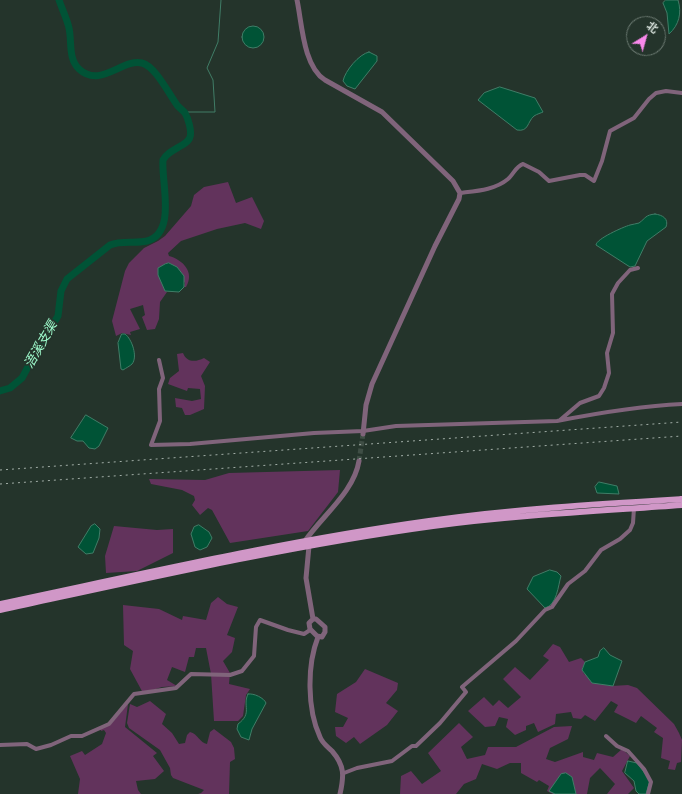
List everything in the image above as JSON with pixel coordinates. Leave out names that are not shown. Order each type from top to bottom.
[{"type":"main road","points":[[0,604],[246,551],[407,524],[488,514],[682,499]]},
{"type":"main road","points":[[0,610],[247,557],[309,546],[469,522],[682,505]]},
{"type":"street","points":[[297,0],[307,50],[317,73],[325,80],[382,112],[453,181],[460,193],[459,199],[435,246],[372,384],[366,405],[363,433]]},
{"type":"street","points":[[460,193],[486,190],[501,184],[511,177],[519,165],[523,164],[539,172],[549,180],[585,175],[594,182],[602,162],[608,135],[612,129],[634,118],[649,98],[656,93],[666,91],[682,93]]},
{"type":"street","points":[[560,420],[580,404],[599,396],[604,388],[609,373],[607,353],[613,333],[612,294],[618,283],[630,270],[638,268]]},
{"type":"street","points":[[159,360],[163,378],[160,389],[160,421],[151,445],[190,444],[314,433],[363,433],[402,426],[455,426],[560,420],[576,416],[682,404]]},
{"type":"street","points":[[305,541],[342,495],[355,472],[358,461]]},
{"type":"street","points":[[344,773],[357,768],[392,761],[412,746],[416,746],[429,734],[466,692],[462,687],[516,641],[546,610],[552,607],[568,584],[585,571],[603,548],[620,539],[630,530],[633,523],[634,508]]},
{"type":"street","points":[[309,546],[306,578],[313,619],[309,624],[310,630],[318,637]]},
{"type":"street","points":[[313,619],[326,629],[322,637],[318,637]]},
{"type":"street","points":[[0,745],[26,743],[36,749],[51,746],[71,736],[82,736],[109,724],[134,694],[176,688],[191,674],[230,675],[239,673],[254,656],[256,627],[260,620],[304,634],[310,630]]},
{"type":"street","points":[[318,637],[311,664],[311,702],[320,737],[334,754],[344,773],[340,794]]},
{"type":"street","points":[[606,736],[617,746],[627,750],[644,769],[651,782],[648,794]]},
{"type":"shaded area","points":[[666,0],[678,0],[680,10],[677,23],[669,34],[667,13],[663,3]]},
{"type":"shaded area","points":[[253,26],[261,29],[264,37],[261,45],[253,48],[245,45],[242,37],[245,29]]},
{"type":"shaded area","points":[[369,52],[377,56],[377,61],[355,89],[347,86],[343,81],[346,73],[357,59]]},
{"type":"shaded area","points":[[500,87],[535,98],[543,112],[534,116],[524,130],[517,130],[478,100],[484,93]]},
{"type":"shaded area","points":[[228,182],[236,203],[252,197],[264,221],[261,229],[245,223],[217,229],[181,241],[168,253],[169,256],[179,260],[186,267],[189,276],[186,287],[184,287],[185,283],[171,264],[167,263],[165,291],[167,292],[160,302],[159,319],[155,329],[147,330],[142,317],[145,315],[143,305],[130,309],[140,329],[130,332],[131,335],[122,333],[116,336],[112,321],[125,271],[129,263],[144,248],[165,236],[191,206],[194,195],[204,187]]},
{"type":"shaded area","points":[[655,214],[661,215],[665,218],[667,222],[666,227],[647,241],[635,266],[630,267],[596,245],[597,242],[610,234],[627,226],[639,223],[647,216]]},
{"type":"shaded area","points":[[169,263],[177,267],[184,276],[184,287],[179,292],[165,291],[158,275],[158,268]]},
{"type":"shaded area","points":[[122,334],[128,336],[134,353],[134,361],[123,370],[121,369],[118,343]]},
{"type":"shaded area","points":[[183,353],[187,359],[192,361],[204,358],[210,362],[201,376],[205,386],[204,409],[190,415],[185,415],[182,408],[176,407],[175,398],[192,401],[201,399],[200,389],[188,388],[187,391],[168,384],[170,378],[179,371],[177,354]]},
{"type":"shaded area","points":[[86,415],[108,428],[99,446],[95,449],[89,448],[83,441],[77,441],[71,438]]},
{"type":"shaded area","points":[[340,470],[338,492],[308,531],[230,543],[212,510],[208,508],[200,515],[192,505],[195,500],[194,496],[182,490],[151,484],[149,479],[205,480],[229,473]]},
{"type":"shaded area","points":[[599,482],[617,486],[619,494],[597,493],[595,487]]},
{"type":"shaded area","points":[[95,524],[100,529],[99,538],[93,553],[86,554],[78,547],[91,526]]},
{"type":"shaded area","points":[[199,525],[209,532],[212,538],[207,547],[200,550],[195,547],[191,534],[194,527]]},
{"type":"shaded area","points":[[114,526],[157,530],[173,529],[173,553],[137,571],[106,573],[105,556]]},
{"type":"shaded area","points":[[550,570],[557,572],[561,576],[555,599],[545,608],[527,589],[533,577]]},
{"type":"shaded area","points":[[218,597],[227,604],[238,607],[227,635],[235,638],[232,652],[223,661],[230,673],[229,684],[250,689],[246,695],[243,716],[238,721],[214,721],[211,674],[206,648],[196,648],[194,657],[189,657],[185,672],[172,667],[167,680],[177,686],[162,687],[143,693],[130,669],[133,651],[124,645],[123,605],[159,609],[182,620],[183,616],[206,620],[211,603]]},
{"type":"shaded area","points":[[553,644],[560,647],[569,662],[581,658],[585,662],[582,669],[584,674],[612,686],[628,685],[637,688],[674,724],[682,740],[681,762],[677,763],[675,770],[668,769],[670,761],[661,758],[663,738],[654,732],[657,728],[641,716],[636,723],[614,712],[618,705],[611,701],[595,721],[585,715],[581,719],[573,718],[571,712],[556,714],[555,724],[538,732],[534,723],[526,726],[526,730],[515,735],[506,727],[508,719],[499,717],[495,726],[485,727],[468,711],[484,697],[493,706],[499,700],[508,708],[521,697],[503,679],[515,667],[530,680],[549,660],[543,656]]},
{"type":"shaded area","points":[[604,648],[610,655],[622,661],[613,686],[592,683],[582,670],[585,662],[598,657],[600,651]]},
{"type":"shaded area","points":[[365,669],[398,683],[397,690],[386,703],[398,711],[387,725],[360,744],[354,737],[346,743],[336,736],[335,727],[343,727],[348,718],[335,712],[337,694],[356,682]]},
{"type":"shaded area","points":[[248,694],[258,696],[266,703],[252,729],[249,740],[241,737],[237,729],[238,724],[246,713],[246,698]]},
{"type":"shaded area","points":[[150,701],[166,714],[162,724],[172,733],[179,744],[185,743],[187,735],[190,732],[207,744],[210,732],[214,729],[231,742],[234,748],[235,759],[230,762],[229,794],[198,794],[204,790],[173,778],[170,768],[160,750],[129,728],[127,723],[130,704],[137,707]]},
{"type":"shaded area","points":[[128,704],[125,727],[157,753],[153,756],[164,771],[155,779],[136,781],[138,790],[141,794],[78,794],[80,779],[70,756],[82,751],[85,755],[102,744],[106,733],[104,730],[101,731],[100,728],[110,725]]},
{"type":"shaded area","points":[[459,723],[473,737],[461,747],[467,759],[485,755],[488,747],[516,747],[554,727],[572,726],[568,739],[550,748],[546,759],[555,762],[583,752],[583,757],[594,760],[597,753],[613,757],[622,749],[630,756],[622,771],[634,788],[628,794],[607,794],[615,784],[600,768],[590,778],[587,794],[553,794],[547,791],[549,786],[539,780],[537,782],[521,773],[521,763],[510,763],[497,769],[482,764],[476,779],[464,784],[456,794],[400,794],[401,776],[411,771],[422,784],[441,771],[428,753]]},
{"type":"shaded area","points":[[628,761],[637,763],[650,780],[646,794],[639,794],[636,791],[634,781],[625,773]]},
{"type":"shaded area","points":[[566,773],[572,777],[576,794],[555,794],[549,791],[561,774]]},
{"type":"waterway","name":"浯溪支渠","points":[[0,391],[10,388],[22,378],[58,316],[61,291],[67,279],[110,245],[147,241],[156,236],[162,228],[166,206],[163,160],[169,153],[186,143],[190,137],[189,125],[185,113],[177,105],[157,75],[147,65],[135,63],[103,75],[95,76],[87,74],[79,69],[73,60],[69,28],[59,0]]},
{"type":"waterway","points":[[184,112],[215,112],[213,80],[207,68],[218,42],[221,0]]},
{"type":"tunnel","points":[[359,461],[363,434]]},
{"type":"railway","points":[[0,470],[682,422]]},
{"type":"railway","points":[[0,484],[682,436]]}]
